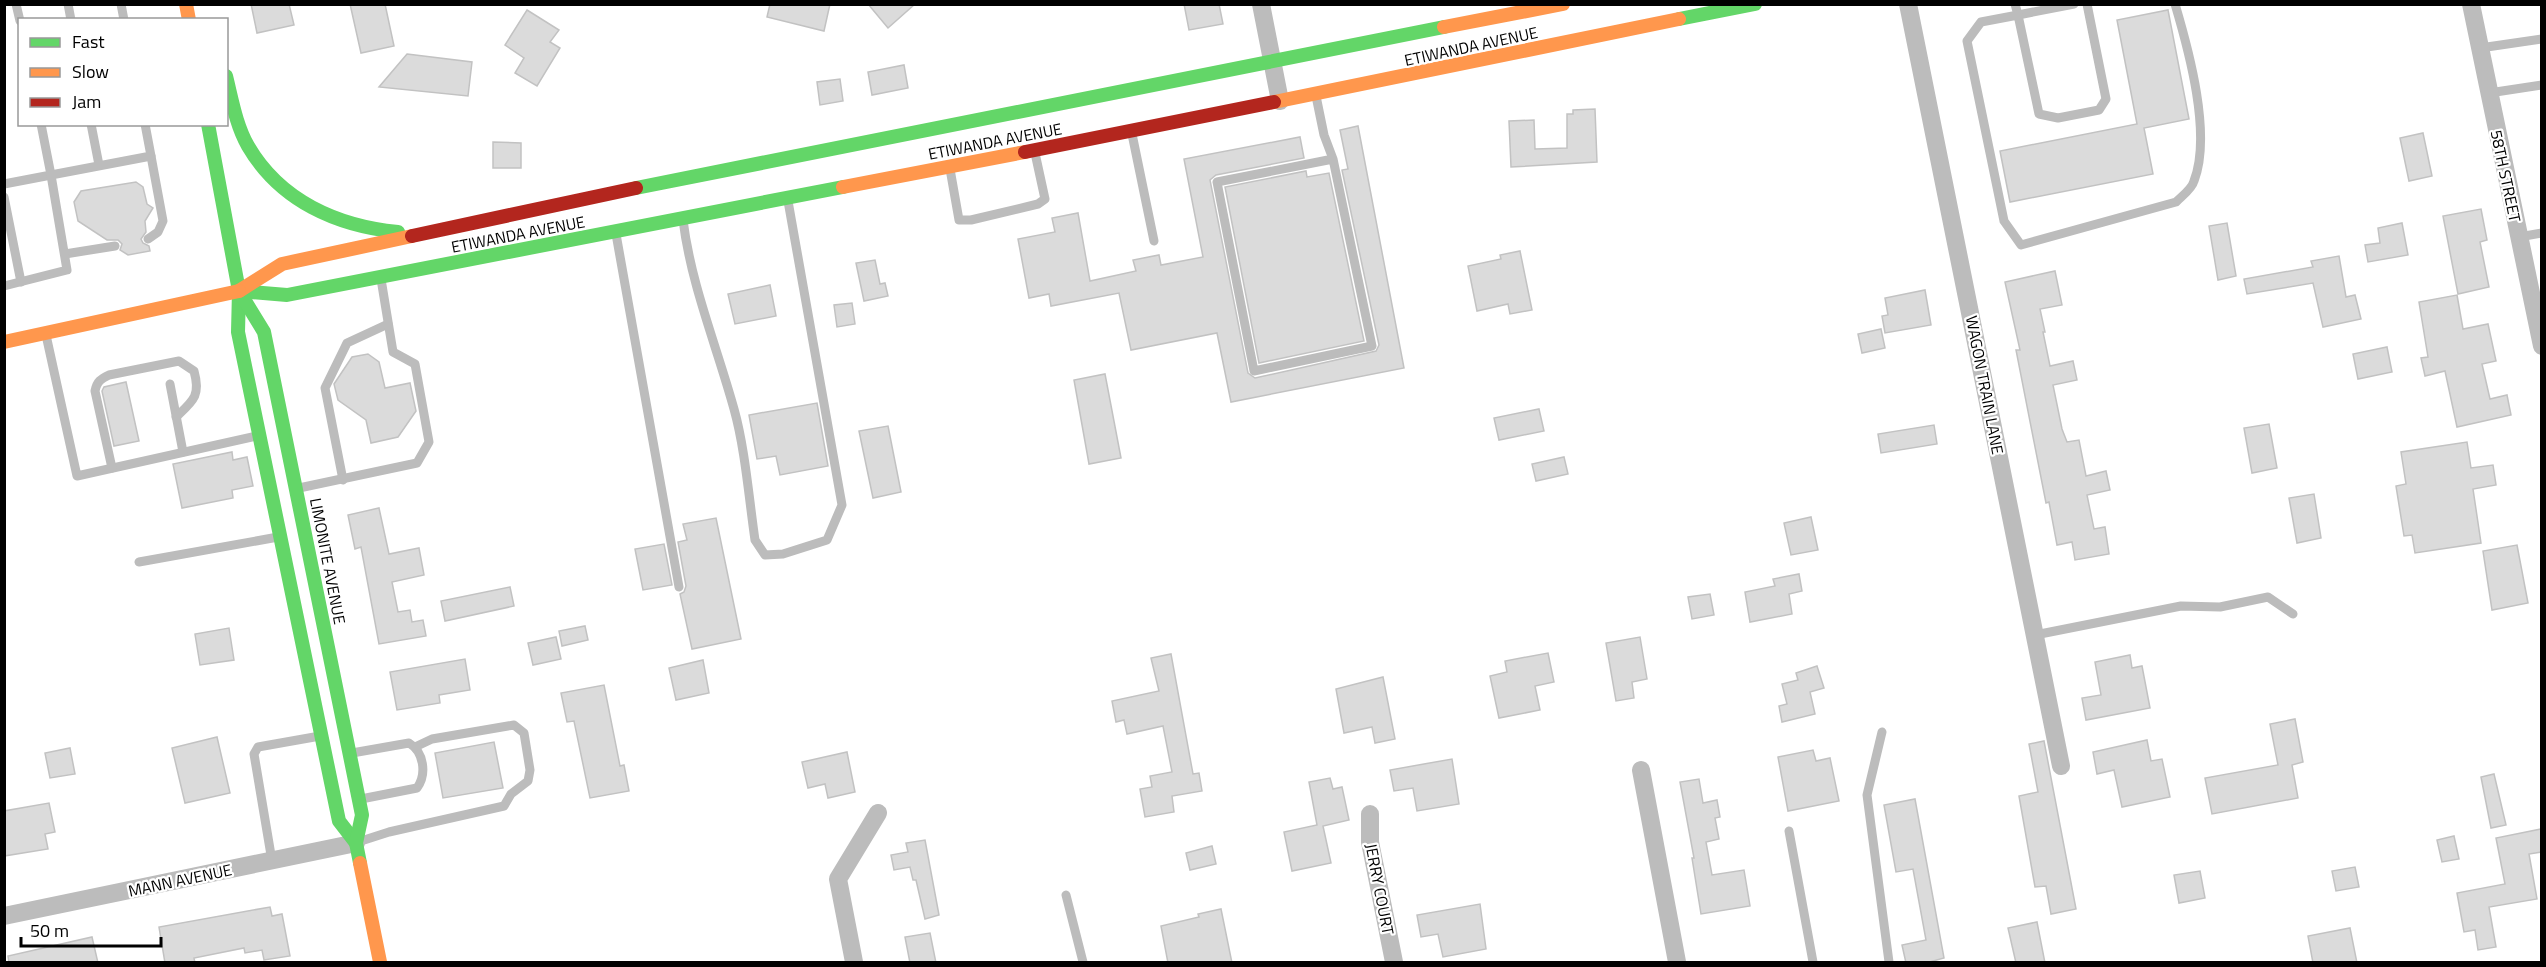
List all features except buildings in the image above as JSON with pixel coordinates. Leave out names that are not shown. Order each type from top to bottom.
[{"type":"main road","name":"ETIWANDA AVENUE","points":[[238,291],[282,264],[840,146],[1563,4]]},
{"type":"main road","name":"ETIWANDA AVENUE","points":[[4,342],[238,291],[287,295],[787,199],[1755,4]]},
{"type":"main road","points":[[228,84],[237,122],[251,151],[272,177],[293,197],[316,213],[339,223],[384,231],[430,232]]},
{"type":"main road","name":"LIMONITE AVENUE","points":[[208,126],[238,291],[238,332],[339,821],[356,843]]},
{"type":"main road","name":"LIMONITE AVENUE","points":[[238,291],[264,332],[297,488],[362,815],[356,843],[380,963]]},
{"type":"street","points":[[1261,4],[1280,101]]},
{"type":"street","name":"WAGON TRAIN LANE","points":[[1908,4],[2061,766]]},
{"type":"street","name":"58TH STREET","points":[[2471,4],[2541,346]]},
{"type":"street","points":[[1641,770],[1677,963]]},
{"type":"street","points":[[854,963],[838,879],[878,813]]},
{"type":"street","name":"JERRY COURT","points":[[1370,814],[1370,842],[1394,963]]},
{"type":"street","name":"MANN AVENUE","points":[[4,916],[356,843]]},
{"type":"lane","points":[[2015,4],[2038,114],[2058,118],[2099,110],[2106,99],[2087,4]]},
{"type":"lane","points":[[2074,4],[1981,22],[1967,40],[2004,221],[2021,245],[2176,202],[2194,183],[2203,142],[2187,45],[2175,4]]},
{"type":"lane","points":[[2480,48],[2541,39]]},
{"type":"lane","points":[[2489,93],[2541,85]]},
{"type":"lane","points":[[1316,94],[1324,135],[1333,159],[1372,346],[1254,371],[1217,182],[1333,159]]},
{"type":"lane","points":[[4,286],[67,270],[40,126]]},
{"type":"lane","points":[[91,126],[99,165]]},
{"type":"lane","points":[[145,126],[163,221],[158,232],[148,239]]},
{"type":"lane","points":[[1132,131],[1154,241]]},
{"type":"lane","points":[[950,167],[959,220],[971,220],[1038,204],[1045,199],[1034,150]]},
{"type":"lane","points":[[4,184],[151,156]]},
{"type":"lane","points":[[4,197],[21,282]]},
{"type":"lane","points":[[683,219],[687,247],[700,299],[735,412],[755,540],[765,555],[783,554],[827,540],[842,505],[787,199]]},
{"type":"lane","points":[[615,232],[679,587]]},
{"type":"lane","points":[[2519,237],[2541,233]]},
{"type":"lane","points":[[64,254],[115,246]]},
{"type":"lane","points":[[297,488],[417,463],[429,442],[415,364],[393,352],[381,277]]},
{"type":"lane","points":[[343,480],[325,388],[347,343],[388,324]]},
{"type":"lane","points":[[46,333],[77,476],[260,435]]},
{"type":"lane","points":[[111,468],[95,391],[97,383],[102,379],[109,375],[179,361],[194,371],[197,387],[194,401],[176,417]]},
{"type":"lane","points":[[170,384],[183,452]]},
{"type":"lane","points":[[139,562],[281,536]]},
{"type":"lane","points":[[2035,635],[2181,606],[2220,607],[2268,597],[2293,614]]},
{"type":"lane","points":[[356,843],[389,832],[504,806],[511,794],[528,781],[530,770],[524,733],[514,725],[432,739],[415,747]]},
{"type":"lane","points":[[1882,732],[1867,795],[1889,963]]},
{"type":"lane","points":[[272,861],[254,754],[258,747],[322,736]]},
{"type":"lane","points":[[349,754],[409,743],[415,747],[423,766],[423,780],[417,788],[359,799]]},
{"type":"lane","points":[[1790,831],[1813,963]]},
{"type":"lane","points":[[1066,895],[1083,963]]},
{"type":"traffic: fast","points":[[1679,19],[1755,4]]},
{"type":"traffic: fast","points":[[636,188],[1444,27]]},
{"type":"traffic: fast","points":[[228,84],[240,130],[261,165],[276,182],[293,196],[332,217],[353,224],[398,232]]},
{"type":"traffic: fast","points":[[208,126],[239,291],[238,332],[339,821],[356,843]]},
{"type":"traffic: fast","points":[[239,291],[287,295],[843,187]]},
{"type":"traffic: fast","points":[[239,291],[264,332],[362,815],[356,843],[360,863]]},
{"type":"traffic: slow","points":[[186,4],[189,18]]},
{"type":"traffic: slow","points":[[1444,27],[1563,4]]},
{"type":"traffic: slow","points":[[1274,102],[1679,19]]},
{"type":"traffic: slow","points":[[843,187],[1025,152]]},
{"type":"traffic: slow","points":[[239,291],[282,264],[412,236]]},
{"type":"traffic: slow","points":[[4,342],[239,291]]},
{"type":"traffic: slow","points":[[360,863],[380,962]]},
{"type":"traffic: jam","points":[[1025,152],[1274,102]]},
{"type":"traffic: jam","points":[[412,236],[636,188]]}]
